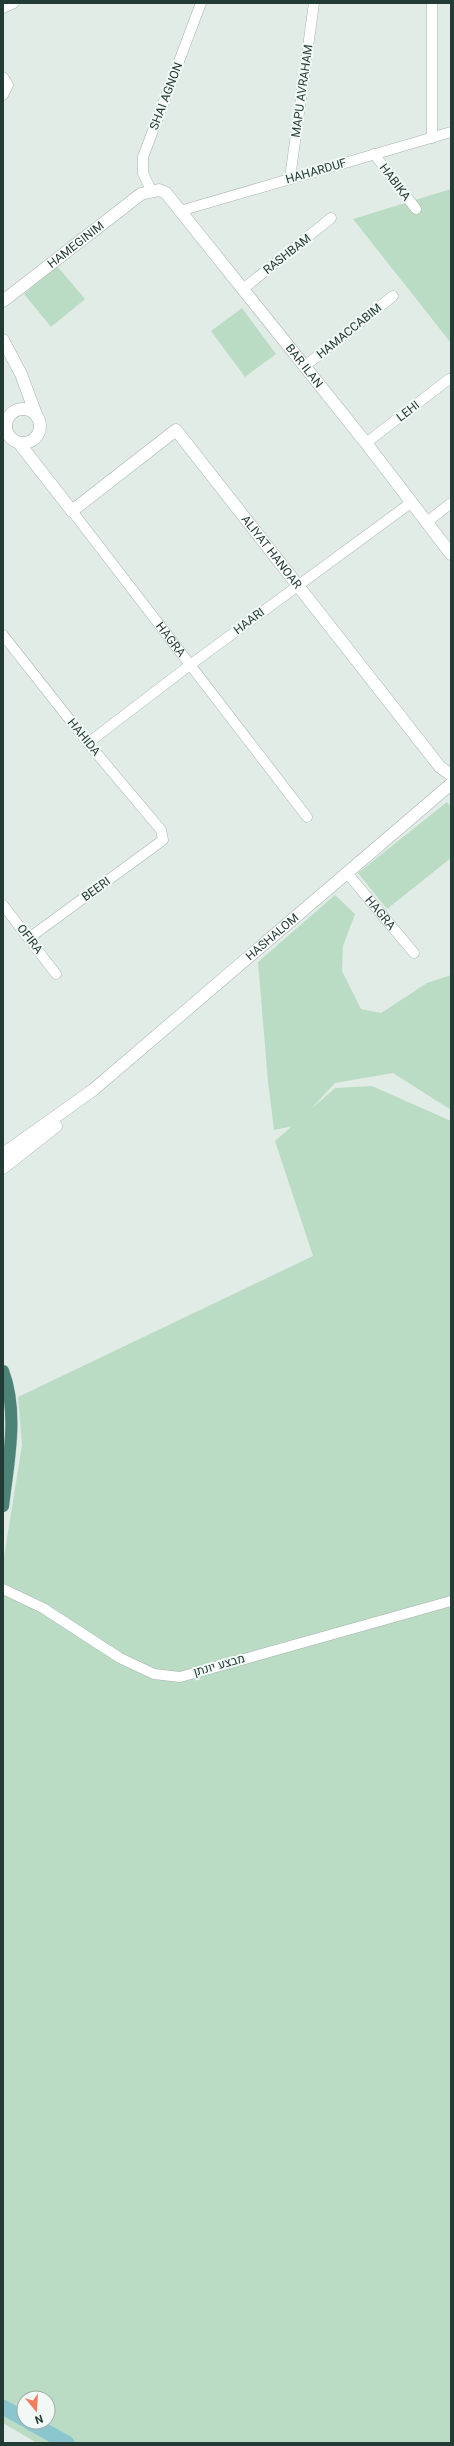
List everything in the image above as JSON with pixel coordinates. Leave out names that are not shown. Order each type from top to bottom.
[{"type":"highway","points":[[3,1371],[10,1414],[10,1444],[3,1506]]},
{"type":"street","points":[[3,8],[14,3]]},
{"type":"street","name":"SHAI AGNON","points":[[151,190],[144,173],[143,157],[201,3]]},
{"type":"street","name":"MAPU AVRAHAM","points":[[290,178],[314,3]]},
{"type":"street","points":[[432,3],[432,138]]},
{"type":"street","points":[[3,77],[8,85],[3,95]]},
{"type":"street","name":"HAHARDUF","points":[[180,210],[451,132]]},
{"type":"street","name":"HABIKA","points":[[374,154],[416,209]]},
{"type":"street","name":"BAR ILAN","points":[[151,190],[159,190],[166,193],[366,443],[451,554]]},
{"type":"street","name":"HAMEGINIM","points":[[3,301],[141,194],[151,190]]},
{"type":"street","name":"RASHBAM","points":[[243,289],[331,218]]},
{"type":"street","name":"HAMACCABIM","points":[[304,366],[392,296]]},
{"type":"street","points":[[3,340],[21,374],[40,426],[37,436],[34,461]]},
{"type":"street","points":[[18,410],[21,396],[21,374]]},
{"type":"street","name":"LEHI","points":[[366,443],[449,379]]},
{"type":"street","points":[[37,417],[29,410],[18,410],[9,416],[5,426],[5,432],[11,439],[19,443],[29,442],[37,436]]},
{"type":"street","name":"ALIYAT HANOAR","points":[[72,511],[176,430],[440,767],[451,775]]},
{"type":"street","name":"HAGRA","points":[[19,443],[307,817]]},
{"type":"street","name":"HAARI","points":[[88,743],[297,585],[412,502]]},
{"type":"street","points":[[427,522],[451,503]]},
{"type":"street","name":"HAHIDA","points":[[3,635],[88,743],[161,830],[163,840]]},
{"type":"street","name":"HASHALOM","points":[[3,1154],[93,1090],[451,784]]},
{"type":"street","name":"BEERI","points":[[29,938],[163,840]]},
{"type":"street","name":"HAGRA","points":[[347,873],[414,954]]},
{"type":"street","name":"OFIRA","points":[[3,905],[56,974]]},
{"type":"street","name":"HASHALOM","points":[[3,1168],[66,1118],[93,1090]]},
{"type":"street","name":"מבצע יונתן","points":[[3,1589],[43,1608],[120,1658],[154,1674],[180,1677],[451,1601]]},
{"type":"green space","points":[[451,189],[451,343],[353,219]]},
{"type":"green space","points":[[57,266],[85,299],[51,327],[24,294]]},
{"type":"green space","points":[[242,308],[276,354],[245,377],[211,331]]},
{"type":"green space","points":[[447,802],[451,807],[451,858],[387,909],[358,873]]},
{"type":"green space","points":[[335,895],[355,914],[343,946],[342,971],[361,1009],[381,1013],[427,983],[451,975],[451,1110],[393,1073],[335,1083],[311,1109],[335,1088],[372,1086],[451,1121],[451,2443],[37,2443],[3,2423],[3,1563],[22,1445],[18,1397],[313,1256],[275,1141],[292,1126],[274,1130],[268,1082],[258,962]]},
{"type":"waterway","points":[[3,2407],[16,2414]]},
{"type":"waterway","points":[[43,2430],[67,2443]]}]
